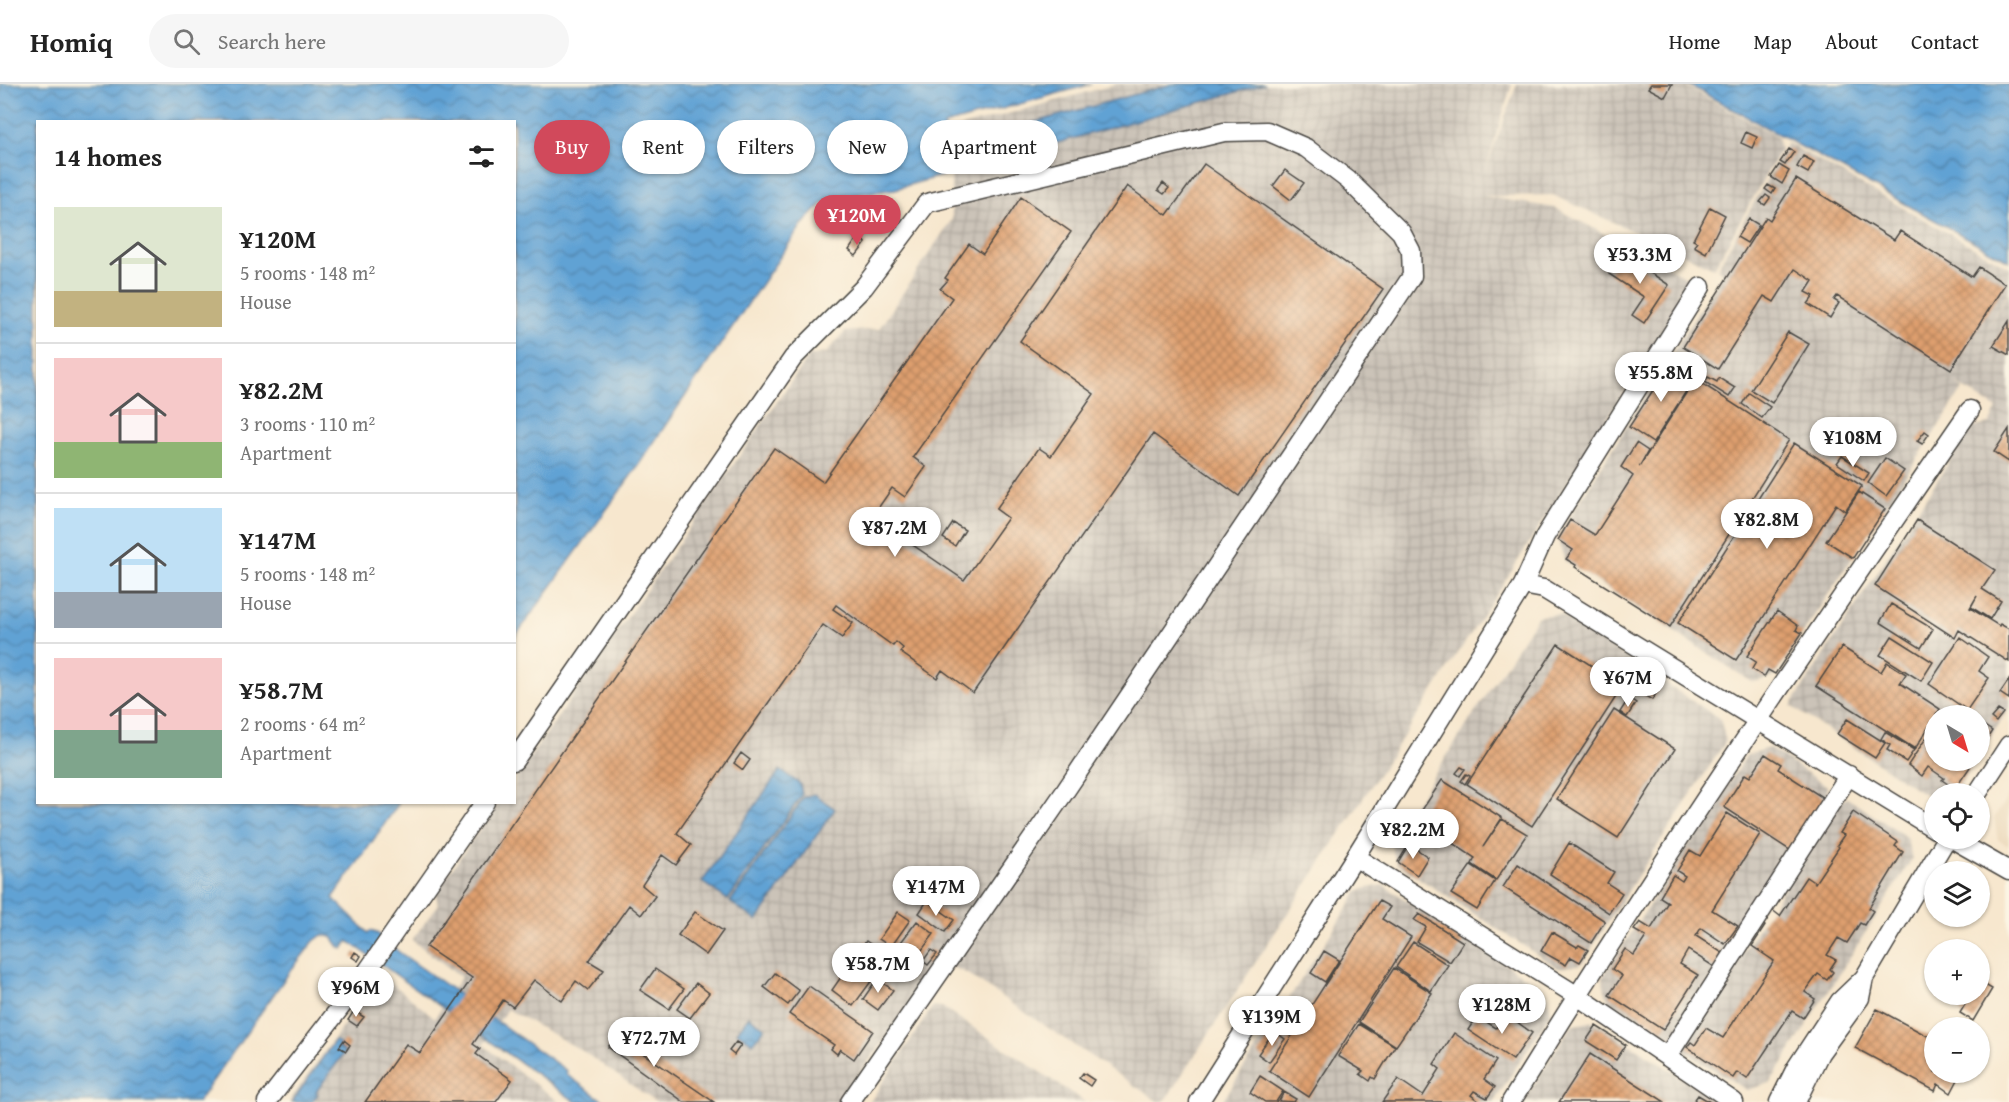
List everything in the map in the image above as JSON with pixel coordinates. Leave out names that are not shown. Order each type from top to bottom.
[{"type":"street","points":[[516,758],[793,358],[864,287],[927,203],[1224,132],[1267,131],[1306,148],[1348,180],[1401,232],[1411,251],[1412,276],[1066,790],[850,1102]]},
{"type":"street","points":[[1199,1102],[1355,857],[1523,585],[1545,536],[1701,287]]},
{"type":"street","points":[[1510,1102],[1576,995],[1758,719],[1970,410]]},
{"type":"street","points":[[1523,585],[1545,589],[1924,822]]},
{"type":"street","points":[[1984,783],[2009,744]]},
{"type":"street","points":[[1667,1057],[1849,775]]},
{"type":"street","points":[[267,1102],[357,986],[484,804]]},
{"type":"street","points":[[1779,1102],[1796,1068],[1840,1001],[1863,978],[1942,849]]},
{"type":"street","points":[[1969,849],[2009,871]]},
{"type":"street","points":[[1355,857],[1576,995],[1734,1102]]},
{"type":"street","points":[[1796,1102],[1820,1053],[1860,998],[1863,978]]},
{"type":"shaded area","points":[[1117,84],[1512,84],[1485,172],[1517,84],[1682,84],[1777,136],[1780,150],[1714,268],[1553,195],[1482,196],[1555,208],[1694,281],[1502,586],[1164,1102],[1159,1102],[966,973],[938,961],[888,1036],[837,1102],[656,1102],[581,1050],[507,1009],[483,1045],[559,1102],[289,1102],[380,974],[435,1018],[461,977],[412,940],[438,905],[436,892],[497,804],[516,804],[516,778],[809,356],[826,353],[845,332],[879,329],[952,219],[951,174],[1058,174],[1058,120],[986,120]]},
{"type":"shaded area","points":[[1787,143],[2009,267],[2009,290],[1983,334],[2009,292],[2009,708],[1990,738],[1990,705],[1924,705],[1924,771],[1969,771],[1961,783],[1924,783],[1924,794],[1791,706],[1971,428],[1989,424],[1997,409],[1954,382],[1963,389],[1774,677],[1752,682],[1565,561],[1557,538],[1723,272],[1717,269]]},
{"type":"shaded area","points":[[1560,614],[1720,719],[1726,741],[1582,964],[1558,968],[1397,864],[1390,843],[1538,616]]},
{"type":"shaded area","points":[[1769,748],[1827,786],[1828,798],[1674,1035],[1665,1038],[1608,1001],[1602,978],[1747,755]]},
{"type":"shaded area","points":[[2009,795],[2009,846],[1998,840],[1994,818]]},
{"type":"shaded area","points":[[1847,798],[1906,837],[1912,859],[1770,1083],[1747,1090],[1683,1050],[1684,1043],[1840,802]]},
{"type":"shaded area","points":[[1383,885],[1546,991],[1551,1012],[1494,1102],[1222,1102],[1359,890]]},
{"type":"shaded area","points":[[933,1006],[942,1007],[1085,1102],[870,1102]]},
{"type":"shaded area","points":[[1594,1021],[1719,1102],[1523,1102],[1571,1026]]},
{"type":"water","points":[[0,84],[1092,84],[962,120],[920,120],[920,174],[948,174],[895,189],[835,197],[823,203],[801,226],[635,470],[516,636],[516,120],[36,120],[36,804],[398,804],[333,898],[368,933],[370,931],[377,933],[399,952],[567,1071],[566,1074],[605,1102],[576,1102],[348,941],[343,949],[332,937],[322,935],[314,941],[288,974],[198,1102],[0,1102]]},
{"type":"water","points":[[1172,84],[1265,84],[1058,143],[1058,120],[1043,120]]},
{"type":"water","points":[[1687,84],[2009,84],[2009,261]]},
{"type":"water","points":[[780,770],[800,784],[802,795],[728,900],[702,882]]},
{"type":"water","points":[[814,794],[835,809],[757,921],[730,902],[804,797]]},
{"type":"water","points":[[749,1016],[765,1028],[753,1043],[737,1032]]},
{"type":"water","points":[[335,1040],[340,1044],[338,1047],[345,1052],[316,1092],[318,1094],[312,1102],[292,1102]]},
{"type":"building","points":[[1651,84],[1672,84],[1665,97],[1648,88]]},
{"type":"building","points":[[1746,132],[1757,137],[1752,148],[1741,143]]},
{"type":"building","points":[[1789,149],[1794,152],[1785,165],[1780,162]]},
{"type":"building","points":[[1803,156],[1814,162],[1808,173],[1797,167]]},
{"type":"building","points":[[1204,164],[1383,289],[1239,496],[1153,434],[973,693],[942,670],[937,678],[900,652],[903,648],[896,642],[893,646],[836,605],[833,609],[853,623],[842,638],[823,625],[677,833],[691,845],[676,865],[662,855],[642,885],[655,896],[641,915],[629,905],[589,961],[604,970],[588,990],[576,981],[562,1001],[534,980],[513,1007],[503,1000],[473,1044],[480,1049],[476,1054],[512,1080],[496,1102],[365,1102],[406,1044],[420,1053],[472,978],[426,947],[774,448],[823,482],[952,298],[940,289],[948,280],[945,278],[969,244],[983,254],[1021,197],[1071,232],[913,457],[926,467],[905,497],[892,488],[872,517],[964,580],[1008,518],[996,509],[1039,448],[1051,456],[1094,394],[1020,341],[1127,186],[1167,215]]},
{"type":"building","points":[[1779,165],[1789,171],[1782,184],[1771,177]]},
{"type":"building","points":[[1285,170],[1304,183],[1291,200],[1273,186]]},
{"type":"building","points":[[1796,179],[1894,240],[1900,231],[1972,277],[1979,267],[2005,284],[1951,369],[1837,296],[1834,300],[1839,303],[1830,318],[1808,304],[1814,296],[1806,292],[1813,281],[1795,269],[1774,302],[1764,296],[1718,369],[1683,347],[1766,217],[1770,220]]},
{"type":"building","points":[[1163,183],[1169,188],[1164,194],[1158,190]]},
{"type":"building","points":[[1768,185],[1775,189],[1772,194],[1765,189]]},
{"type":"building","points":[[1766,195],[1770,198],[1765,205],[1760,202]]},
{"type":"building","points":[[863,204],[869,208],[861,218],[856,214]]},
{"type":"building","points":[[1710,207],[1725,215],[1706,253],[1694,246],[1697,242],[1693,240]]},
{"type":"building","points":[[874,210],[878,213],[874,221],[869,218]]},
{"type":"building","points":[[1749,219],[1759,225],[1747,243],[1737,237]]},
{"type":"building","points":[[858,237],[866,243],[856,256],[849,250]]},
{"type":"building","points":[[1622,254],[1669,285],[1644,323],[1632,315],[1644,297],[1609,274]]},
{"type":"building","points":[[2009,321],[2009,355],[1993,346]]},
{"type":"building","points":[[1788,332],[1809,344],[1772,403],[1751,390]]},
{"type":"building","points":[[1670,364],[1694,379],[1653,443],[1629,427]]},
{"type":"building","points":[[1708,377],[1717,382],[1719,378],[1735,388],[1729,397],[1705,382]]},
{"type":"building","points":[[1695,379],[1789,440],[1670,627],[1575,567],[1576,565],[1566,559],[1573,550],[1558,540],[1570,520],[1595,535],[1633,476],[1621,467],[1636,443],[1648,451],[1639,467]]},
{"type":"building","points":[[1749,393],[1770,407],[1762,418],[1742,404]]},
{"type":"building","points":[[2009,429],[2009,462],[1994,452]]},
{"type":"building","points":[[1925,431],[1929,434],[1922,444],[1917,441]]},
{"type":"building","points":[[1794,443],[1862,486],[1845,511],[1836,504],[1736,660],[1678,623]]},
{"type":"building","points":[[1842,456],[1869,473],[1864,481],[1837,463]]},
{"type":"building","points":[[1885,458],[1904,471],[1886,496],[1868,483]]},
{"type":"building","points":[[1859,492],[1885,509],[1853,558],[1826,541]]},
{"type":"building","points":[[1917,520],[1995,570],[1982,589],[2001,601],[1990,619],[1971,607],[1977,596],[1970,608],[1999,626],[2000,624],[2009,629],[2009,662],[1959,630],[1955,638],[1875,586]]},
{"type":"building","points":[[953,523],[965,530],[955,546],[943,538]]},
{"type":"building","points":[[1891,604],[1933,629],[1921,648],[1880,622]]},
{"type":"building","points":[[1777,611],[1798,626],[1796,630],[1802,633],[1775,674],[1768,670],[1764,677],[1752,669],[1756,662],[1747,656]]},
{"type":"building","points":[[1892,636],[1933,662],[1921,681],[1880,655]]},
{"type":"building","points":[[1960,637],[1988,657],[1979,671],[1989,678],[1970,705],[1960,705],[1929,684]]},
{"type":"building","points":[[1558,644],[1623,686],[1532,826],[1467,784]]},
{"type":"building","points":[[1842,647],[1881,672],[1887,662],[1906,674],[1900,683],[1934,705],[1924,705],[1924,735],[1915,749],[1816,686]]},
{"type":"building","points":[[1641,672],[1662,684],[1652,700],[1632,688]]},
{"type":"building","points":[[2009,680],[2009,699],[2000,693]]},
{"type":"building","points":[[1629,698],[1636,703],[1627,717],[1620,712]]},
{"type":"building","points":[[1614,710],[1675,749],[1618,838],[1557,799]]},
{"type":"building","points":[[1998,710],[2003,713],[1996,722],[1991,718]]},
{"type":"building","points":[[1847,719],[1885,743],[1875,758],[1837,734]]},
{"type":"building","points":[[1885,732],[1914,750],[1906,762],[1887,750],[1890,745],[1881,739]]},
{"type":"building","points":[[1924,741],[1925,771],[1922,776],[1908,765]]},
{"type":"building","points":[[741,753],[750,760],[743,770],[734,763]]},
{"type":"building","points":[[1765,754],[1781,764],[1778,769],[1825,799],[1791,851],[1724,807],[1745,774],[1750,777]]},
{"type":"building","points":[[1461,767],[1465,769],[1460,776],[1456,773]]},
{"type":"building","points":[[1934,771],[1967,771],[1959,783],[1946,783],[1942,780],[1944,778]]},
{"type":"building","points":[[1466,774],[1470,776],[1465,784],[1461,781]]},
{"type":"building","points":[[1442,780],[1502,818],[1483,847],[1502,819],[1527,834],[1496,880],[1472,864],[1475,858],[1416,819]]},
{"type":"building","points":[[1853,812],[1898,842],[1895,846],[1903,852],[1869,908],[1873,911],[1864,925],[1860,923],[1847,943],[1838,938],[1827,955],[1836,960],[1830,969],[1833,972],[1827,980],[1818,974],[1805,992],[1815,999],[1803,1018],[1792,1011],[1747,1079],[1737,1072],[1733,1078],[1687,1047],[1691,1042],[1695,1045],[1706,1028],[1723,1038],[1774,961],[1752,946],[1765,926],[1762,923],[1771,909],[1780,916],[1806,877],[1815,883],[1839,847],[1837,845],[1844,835],[1840,833]]},
{"type":"building","points":[[1727,813],[1760,834],[1712,910],[1738,926],[1725,944],[1701,928],[1696,936],[1724,954],[1716,968],[1688,950],[1680,964],[1698,975],[1663,1030],[1609,995],[1622,976],[1612,969],[1625,949],[1634,955],[1646,937],[1634,930],[1640,922],[1651,929],[1668,902],[1660,897],[1673,875],[1682,881],[1685,876],[1677,871],[1690,850],[1700,856]]},
{"type":"building","points":[[1569,843],[1614,872],[1607,883],[1622,893],[1609,913],[1550,874]]},
{"type":"building","points":[[1409,844],[1428,857],[1417,875],[1398,862]]},
{"type":"building","points":[[1518,864],[1605,921],[1591,943],[1503,887]]},
{"type":"building","points":[[1471,865],[1495,881],[1477,910],[1451,894]]},
{"type":"building","points":[[927,901],[954,920],[945,932],[919,913]]},
{"type":"building","points":[[1379,901],[1390,907],[1382,919],[1411,937],[1309,1097],[1269,1071]]},
{"type":"building","points":[[695,912],[723,931],[706,955],[678,935]]},
{"type":"building","points":[[898,912],[910,920],[891,947],[879,939]]},
{"type":"building","points":[[1419,914],[1463,942],[1450,962],[1417,942],[1426,927],[1414,920]]},
{"type":"building","points":[[917,921],[934,934],[913,962],[895,950]]},
{"type":"building","points":[[1552,932],[1577,947],[1579,945],[1588,950],[1580,962],[1571,957],[1566,965],[1541,951]]},
{"type":"building","points":[[866,941],[889,957],[853,1006],[832,990]]},
{"type":"building","points":[[1413,942],[1448,965],[1431,991],[1396,967]]},
{"type":"building","points":[[931,950],[937,954],[928,965],[923,961]]},
{"type":"building","points":[[1324,951],[1339,960],[1325,982],[1311,973]]},
{"type":"building","points":[[355,952],[361,956],[358,961],[352,957]]},
{"type":"building","points":[[1394,968],[1432,993],[1396,1046],[1359,1022]]},
{"type":"building","points":[[655,969],[684,989],[669,1009],[640,990]]},
{"type":"building","points":[[775,973],[799,991],[788,1005],[764,987]]},
{"type":"building","points":[[877,979],[893,990],[878,1010],[863,999]]},
{"type":"building","points":[[696,983],[709,993],[690,1018],[677,1009]]},
{"type":"building","points":[[809,986],[873,1031],[854,1059],[840,1049],[837,1054],[831,1049],[834,1045],[789,1014]]},
{"type":"building","points":[[1965,1005],[1982,1005],[1975,1017],[1966,1017],[1960,1013]]},
{"type":"building","points":[[1877,1009],[1924,1034],[1924,1083],[1956,1083],[1951,1093],[1938,1084],[1935,1091],[1855,1048]]},
{"type":"building","points":[[354,1011],[364,1017],[357,1026],[348,1020]]},
{"type":"building","points":[[1506,1014],[1532,1033],[1513,1060],[1468,1030],[1477,1016],[1496,1028]]},
{"type":"building","points":[[1359,1024],[1395,1046],[1375,1079],[1372,1077],[1370,1081],[1360,1074],[1363,1071],[1338,1056]]},
{"type":"building","points":[[624,1025],[639,1035],[631,1045],[714,1102],[684,1102],[608,1047]]},
{"type":"building","points":[[1596,1026],[1626,1045],[1616,1060],[1586,1041]]},
{"type":"building","points":[[1274,1031],[1285,1039],[1269,1062],[1258,1054]]},
{"type":"building","points":[[1454,1033],[1496,1061],[1484,1079],[1495,1087],[1487,1098],[1474,1091],[1471,1095],[1480,1102],[1382,1102],[1398,1079],[1423,1096],[1440,1069],[1434,1064]]},
{"type":"building","points":[[344,1040],[350,1045],[346,1051],[339,1047]]},
{"type":"building","points":[[736,1042],[741,1045],[734,1055],[729,1051]]},
{"type":"building","points":[[1590,1054],[1665,1102],[1559,1102]]},
{"type":"building","points":[[1083,1073],[1094,1080],[1090,1086],[1079,1078]]},
{"type":"building","points":[[1260,1076],[1283,1091],[1276,1102],[1265,1102],[1250,1092]]},
{"type":"building","points":[[1284,1092],[1296,1099],[1294,1102],[1279,1101]]},
{"type":"building","points":[[1698,1095],[1710,1102],[1693,1102]]}]
